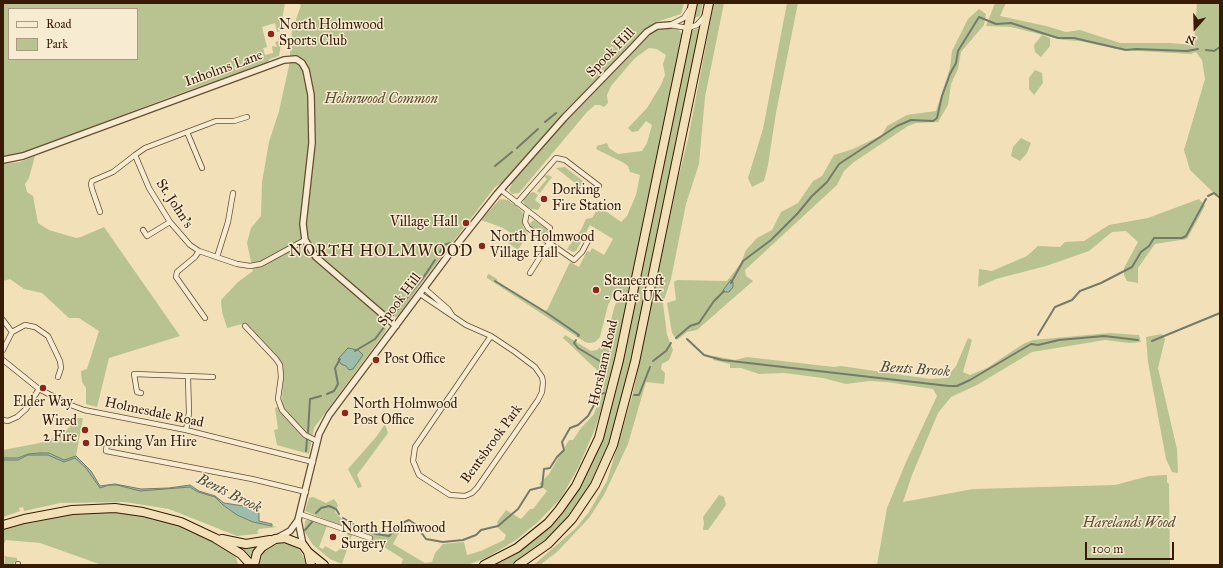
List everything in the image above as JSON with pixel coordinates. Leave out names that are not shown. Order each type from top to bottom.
[{"type":"highway","name":"Horsham Road","points":[[484,565],[517,548],[543,527],[559,510],[576,486],[599,438],[617,367],[693,3]]},
{"type":"highway","name":"Horsham Road","points":[[518,565],[548,544],[572,519],[595,485],[613,445],[635,362],[709,3]]},
{"type":"highway","points":[[3,525],[31,517],[72,510],[115,508],[158,515],[181,522],[216,538],[241,554],[251,565]]},
{"type":"highway","points":[[216,538],[246,544],[276,539],[292,539],[305,548],[324,565]]},
{"type":"highway","points":[[254,565],[257,554],[262,547],[276,539]]},
{"type":"highway","points":[[305,548],[311,565]]},
{"type":"street","name":"Spook Hill","points":[[670,25],[684,18],[693,3]]},
{"type":"street","points":[[688,28],[701,22],[708,13]]},
{"type":"street","name":"Spook Hill","points":[[276,539],[290,532],[298,520],[306,492],[317,441],[328,415],[424,288],[501,190],[564,118],[647,32],[657,26],[670,25],[688,28]]},
{"type":"street","name":"Inholms Lane","points":[[3,160],[23,156],[284,60],[296,59],[306,70],[312,95],[312,143],[303,224],[305,240],[316,258],[396,326]]},
{"type":"street","points":[[100,212],[90,184],[92,181],[113,172],[145,148],[216,121],[234,121],[247,117]]},
{"type":"street","points":[[187,132],[202,168]]},
{"type":"street","name":"St. John's","points":[[135,155],[149,188],[170,222],[181,237],[199,251],[250,266],[261,264],[305,240]]},
{"type":"street","points":[[517,203],[556,158],[565,160],[599,186]]},
{"type":"street","points":[[501,190],[550,228]]},
{"type":"street","points":[[217,257],[228,222],[233,193]]},
{"type":"street","points":[[527,211],[525,222],[528,228],[574,260],[582,252],[590,236]]},
{"type":"street","points":[[144,230],[147,236],[170,222]]},
{"type":"street","points":[[530,272],[549,243]]},
{"type":"street","points":[[199,251],[195,257],[177,272],[176,277],[205,318]]},
{"type":"street","name":"Bentsbrook Park","points":[[424,288],[448,309],[452,315]]},
{"type":"street","name":"Bentsbrook Park","points":[[420,294],[466,325],[492,336],[535,366],[542,377],[542,392],[477,488],[472,493],[465,496],[450,495],[419,475],[414,461],[415,447],[492,336]]},
{"type":"street","points":[[3,320],[12,332]]},
{"type":"street","points":[[3,350],[12,332],[26,326],[35,327],[48,336],[60,361],[61,368],[58,377]]},
{"type":"street","points":[[245,326],[280,365],[281,377],[278,398],[282,410],[305,436],[317,441]]},
{"type":"street","name":"Holmesdale Road","points":[[3,360],[39,389],[68,404],[84,410],[186,430],[313,462]]},
{"type":"street","points":[[141,393],[137,392],[134,374],[213,378]]},
{"type":"street","points":[[186,430],[190,413],[188,377]]},
{"type":"street","points":[[3,420],[8,421],[17,417],[26,409],[39,389]]},
{"type":"street","points":[[107,443],[106,450],[252,479],[306,492]]},
{"type":"street","points":[[300,514],[370,538]]},
{"type":"street","name":"Spook Hill","points":[[298,520],[305,548]]},
{"type":"green space","points":[[3,3],[285,3],[280,31],[277,32],[275,23],[262,27],[267,47],[263,48],[265,55],[273,53],[272,46],[277,47],[275,42],[279,41],[278,36],[282,38],[279,56],[270,59],[267,63],[170,97],[21,154],[3,156]]},
{"type":"green space","name":"Holmwood Common","points":[[297,3],[684,3],[681,14],[653,23],[658,30],[662,27],[678,29],[683,36],[620,338],[611,378],[595,429],[578,468],[561,498],[538,522],[516,540],[486,558],[467,565],[401,565],[403,559],[381,545],[370,541],[372,536],[357,529],[359,525],[385,533],[392,527],[399,533],[393,544],[425,563],[432,562],[435,553],[443,544],[464,542],[467,555],[481,551],[504,540],[506,535],[498,528],[497,522],[506,510],[521,519],[530,509],[533,509],[547,491],[539,484],[549,474],[569,440],[573,440],[581,428],[594,414],[602,392],[600,373],[563,338],[565,335],[591,351],[597,350],[605,342],[615,305],[621,296],[619,291],[613,295],[608,305],[600,337],[595,342],[589,343],[585,342],[487,278],[487,276],[489,274],[497,279],[497,282],[544,311],[547,310],[570,262],[579,267],[587,251],[590,252],[592,248],[604,255],[613,239],[590,225],[576,251],[573,252],[567,249],[581,230],[586,219],[592,218],[597,210],[603,209],[621,222],[627,216],[636,195],[640,175],[630,172],[628,166],[624,163],[596,149],[597,146],[607,143],[609,148],[618,154],[642,151],[647,143],[652,125],[646,121],[638,131],[632,132],[628,128],[647,108],[661,85],[665,75],[663,64],[666,55],[657,49],[649,48],[635,58],[611,86],[607,95],[608,103],[604,107],[595,105],[587,112],[519,193],[512,194],[509,190],[512,184],[507,180],[495,187],[423,281],[398,317],[388,316],[385,321],[387,326],[385,332],[314,428],[309,454],[277,445],[274,430],[278,429],[275,408],[282,405],[283,366],[278,358],[249,326],[242,324],[227,328],[222,312],[221,300],[238,282],[253,271],[247,243],[251,228],[261,216],[262,182],[269,142],[279,111],[289,66],[292,31],[301,5]]},
{"type":"green space","points":[[697,3],[703,3],[700,16],[695,18]]},
{"type":"green space","points":[[714,3],[724,3],[705,97],[699,164],[686,204],[671,279],[663,303],[667,335],[673,350],[669,360],[662,364],[661,369],[665,373],[664,384],[646,382],[628,444],[604,495],[589,518],[557,552],[540,565],[532,565],[576,528],[589,512],[607,481],[633,393],[677,183],[688,139]]},
{"type":"green space","points":[[787,3],[798,3],[776,113],[768,165],[764,181],[752,187],[748,178],[763,129]]},
{"type":"green space","points":[[995,3],[1006,3],[1000,16],[1066,32],[1080,30],[1120,43],[1170,43],[1194,45],[1197,3],[1220,3],[1220,199],[1190,170],[1184,150],[1205,79],[1202,60],[1196,52],[1191,54],[1121,50],[1080,41],[1063,40],[1011,27],[986,26]]},
{"type":"green space","points":[[979,9],[986,14],[984,25],[961,52],[958,69],[951,84],[948,105],[938,122],[916,123],[908,126],[854,162],[844,171],[837,185],[745,270],[746,276],[753,281],[697,330],[687,332],[677,340],[672,333],[667,303],[676,300],[674,282],[677,280],[727,281],[741,263],[746,250],[757,238],[772,230],[781,212],[798,203],[813,181],[822,176],[834,155],[853,149],[882,135],[887,126],[907,115],[936,111],[950,68],[952,51],[968,19]]},
{"type":"green space","points":[[699,28],[701,29],[658,234],[622,401],[613,434],[588,489],[574,511],[557,530],[541,545],[511,565],[492,565],[518,551],[553,522],[577,491],[601,444],[618,383],[691,31]]},
{"type":"green space","points":[[1042,35],[1050,38],[1050,46],[1041,57],[1035,52],[1034,45]]},
{"type":"green space","points":[[1035,70],[1042,73],[1043,83],[1034,95],[1029,89],[1029,78]]},
{"type":"green space","points":[[1021,138],[1031,143],[1027,153],[1020,161],[1011,156],[1013,147]]},
{"type":"green space","points":[[35,156],[29,178],[25,184],[27,192],[33,196],[38,223],[49,230],[76,238],[104,227],[180,336],[109,358],[97,407],[86,404],[86,388],[82,382],[81,371],[87,369],[99,331],[79,318],[69,318],[42,293],[24,289],[10,279],[3,281],[3,164],[20,162]]},
{"type":"green space","points":[[565,167],[583,181],[580,187],[556,168]]},
{"type":"green space","points":[[548,175],[552,177],[540,193],[537,191],[547,179],[544,176]]},
{"type":"green space","points":[[534,192],[538,195],[535,200],[541,205],[538,210],[531,209],[525,205],[523,200],[529,193]]},
{"type":"green space","points":[[500,199],[508,200],[521,210],[523,214],[523,227],[528,234],[518,250],[508,243],[513,234],[501,227],[481,220]]},
{"type":"green space","points":[[1199,199],[1205,206],[1187,239],[1155,244],[1138,268],[1138,283],[1127,281],[1124,275],[1124,268],[1138,242],[1126,231],[1112,232],[1089,251],[1046,266],[996,279],[978,287],[979,269],[992,271],[1027,256],[1038,246],[1060,247],[1065,242],[1084,241],[1109,225],[1148,218]]},
{"type":"green space","points":[[534,220],[550,231],[548,235],[553,239],[553,241],[530,226],[530,223]]},
{"type":"green space","name":"Harelands Wood","points":[[1110,333],[1139,335],[1141,342],[1129,343],[1105,340],[1032,352],[977,385],[951,397],[938,413],[912,475],[903,502],[973,489],[1115,485],[1149,476],[1167,475],[1167,482],[1169,484],[1170,565],[877,565],[887,508],[906,462],[937,396],[933,389],[887,382],[869,381],[846,384],[823,378],[784,373],[759,374],[741,368],[730,368],[730,364],[713,360],[714,356],[735,360],[747,357],[834,367],[841,366],[930,379],[946,378],[956,366],[968,338],[972,340],[963,372],[970,375],[987,368],[1023,344],[1033,340]]},
{"type":"green space","points":[[1162,334],[1165,339],[1158,368],[1177,449],[1178,473],[1172,472],[1166,459],[1148,362],[1146,337]]},
{"type":"green space","points":[[76,418],[83,418],[76,456],[64,460],[49,453],[40,453],[28,454],[18,458],[3,458],[3,450],[40,443],[58,436],[67,430]]},
{"type":"green space","points":[[385,424],[388,433],[357,475],[362,487],[358,488],[348,469],[377,436]]},
{"type":"green space","points":[[28,455],[48,455],[62,461],[75,458],[86,468],[100,488],[109,485],[117,485],[140,491],[190,487],[198,492],[215,497],[237,515],[253,522],[277,527],[259,529],[257,532],[259,533],[256,534],[237,536],[169,509],[125,502],[60,503],[24,511],[23,507],[19,508],[20,511],[3,517],[3,460],[18,460]]},
{"type":"green space","points":[[719,495],[724,497],[726,505],[708,530],[703,530],[703,517]]},
{"type":"green space","points":[[313,497],[326,503],[334,499],[338,505],[335,512],[342,519],[354,526],[351,528],[305,511],[309,498]]},
{"type":"green space","points":[[98,511],[159,519],[191,530],[230,551],[236,557],[238,565],[102,565],[40,543],[6,540],[3,545],[3,529],[25,522],[63,514]]},
{"type":"green space","points":[[309,519],[327,526],[319,547],[323,549],[325,546],[336,552],[341,548],[348,533],[352,535],[342,564],[330,559],[313,545],[304,531],[305,521]]},
{"type":"green space","points":[[276,543],[293,545],[300,550],[307,565],[259,565],[263,552]]},
{"type":"green space","points":[[258,545],[251,559],[237,548],[237,547]]},
{"type":"green space","points":[[3,556],[17,558],[17,561],[12,565],[4,564],[5,558]]},
{"type":"shaded area","points":[[731,280],[733,282],[733,287],[729,292],[724,292],[723,290]]},
{"type":"shaded area","points":[[348,348],[358,350],[363,355],[353,369],[349,370],[346,366],[341,364],[338,359]]},
{"type":"shaded area","points":[[49,453],[64,460],[76,456],[91,471],[100,486],[115,484],[141,489],[169,488],[190,485],[199,491],[215,496],[224,503],[250,507],[259,513],[259,521],[272,524],[272,526],[253,522],[237,515],[215,497],[198,492],[190,487],[140,491],[117,485],[109,485],[100,488],[86,468],[75,458],[64,462],[48,455],[28,455],[18,460],[3,460],[3,458],[18,458],[28,454]]},
{"type":"waterway","points":[[731,283],[743,261],[771,240],[798,213],[812,196],[827,182],[839,164],[897,126],[911,120],[933,121],[937,118],[942,96],[950,74],[956,63],[958,51],[979,17],[996,24],[1011,23],[1058,38],[1074,38],[1126,50],[1187,51],[1198,49]]},
{"type":"waterway","points":[[1206,50],[1214,51],[1220,47]]},
{"type":"waterway","points":[[545,122],[556,113]]},
{"type":"waterway","points":[[517,148],[538,129]]},
{"type":"waterway","points":[[495,166],[512,152]]},
{"type":"waterway","points":[[1208,196],[1214,193],[1220,198]]},
{"type":"waterway","points":[[1038,335],[1055,307],[1072,300],[1080,291],[1101,283],[1132,267],[1141,252],[1149,246],[1154,238],[1182,238],[1186,236],[1206,199]]},
{"type":"waterway","points":[[440,252],[444,245],[450,243]]},
{"type":"waterway","points":[[393,315],[423,278],[435,260]]},
{"type":"waterway","points":[[495,281],[547,313],[579,335],[578,336]]},
{"type":"waterway","points":[[676,338],[690,326],[699,323],[714,301],[724,291]]},
{"type":"waterway","name":"Bents Brook","points":[[1152,341],[1220,313]]},
{"type":"waterway","points":[[355,351],[375,339],[384,327]]},
{"type":"waterway","name":"Bents Brook","points":[[687,339],[704,355],[722,360],[949,386],[957,386],[970,380],[1031,344],[1038,345],[1059,340],[1104,336],[1138,340]]},
{"type":"waterway","points":[[576,340],[574,343],[578,348],[603,363]]},
{"type":"waterway","name":"Bents Brook","points":[[653,361],[666,351],[671,343]]},
{"type":"waterway","points":[[327,394],[334,391],[338,384],[335,368],[340,359]]},
{"type":"waterway","name":"Bents Brook","points":[[634,395],[639,395],[650,367]]},
{"type":"waterway","name":"Bents Brook","points":[[359,527],[376,534],[389,536],[402,523],[409,520],[415,524],[426,539],[443,542],[463,540],[476,535],[481,530],[498,526],[518,509],[530,490],[542,487],[544,469],[550,468],[557,457],[564,450],[562,442],[570,428],[578,425],[588,416],[600,394],[604,393]]},
{"type":"waterway","points":[[308,432],[310,399],[321,396]]},
{"type":"waterway","points":[[306,451],[307,439]]},
{"type":"waterway","name":"Bents Brook","points":[[316,513],[321,508],[329,506],[336,509],[339,514]]},
{"type":"waterway","name":"Bents Brook","points":[[343,518],[353,524]]},
{"type":"waterway","name":"Bents Brook","points":[[305,530],[312,522]]},
{"type":"place","name":"North Holmwood Sports Club","points":[[271,34]]},
{"type":"place","name":"Dorking Fire Station","points":[[544,199]]},
{"type":"place","name":"Village Hall","points":[[466,223]]},
{"type":"place","name":"North Holmwood Village Hall","points":[[482,246]]},
{"type":"place","name":"Stanecroft - Care UK","points":[[596,290]]},
{"type":"place","name":"Post Office","points":[[376,360]]},
{"type":"place","name":"Elder Way","points":[[43,388]]},
{"type":"place","name":"North Holmwood Post Office","points":[[345,413]]},
{"type":"place","name":"Wired 2 Fire","points":[[85,430]]},
{"type":"place","name":"Dorking Van Hire","points":[[86,443]]},
{"type":"place","name":"North Holmwood Surgery","points":[[333,537]]},
{"type":"district","name":"NORTH HOLMWOOD","points":[[381,252]]}]
